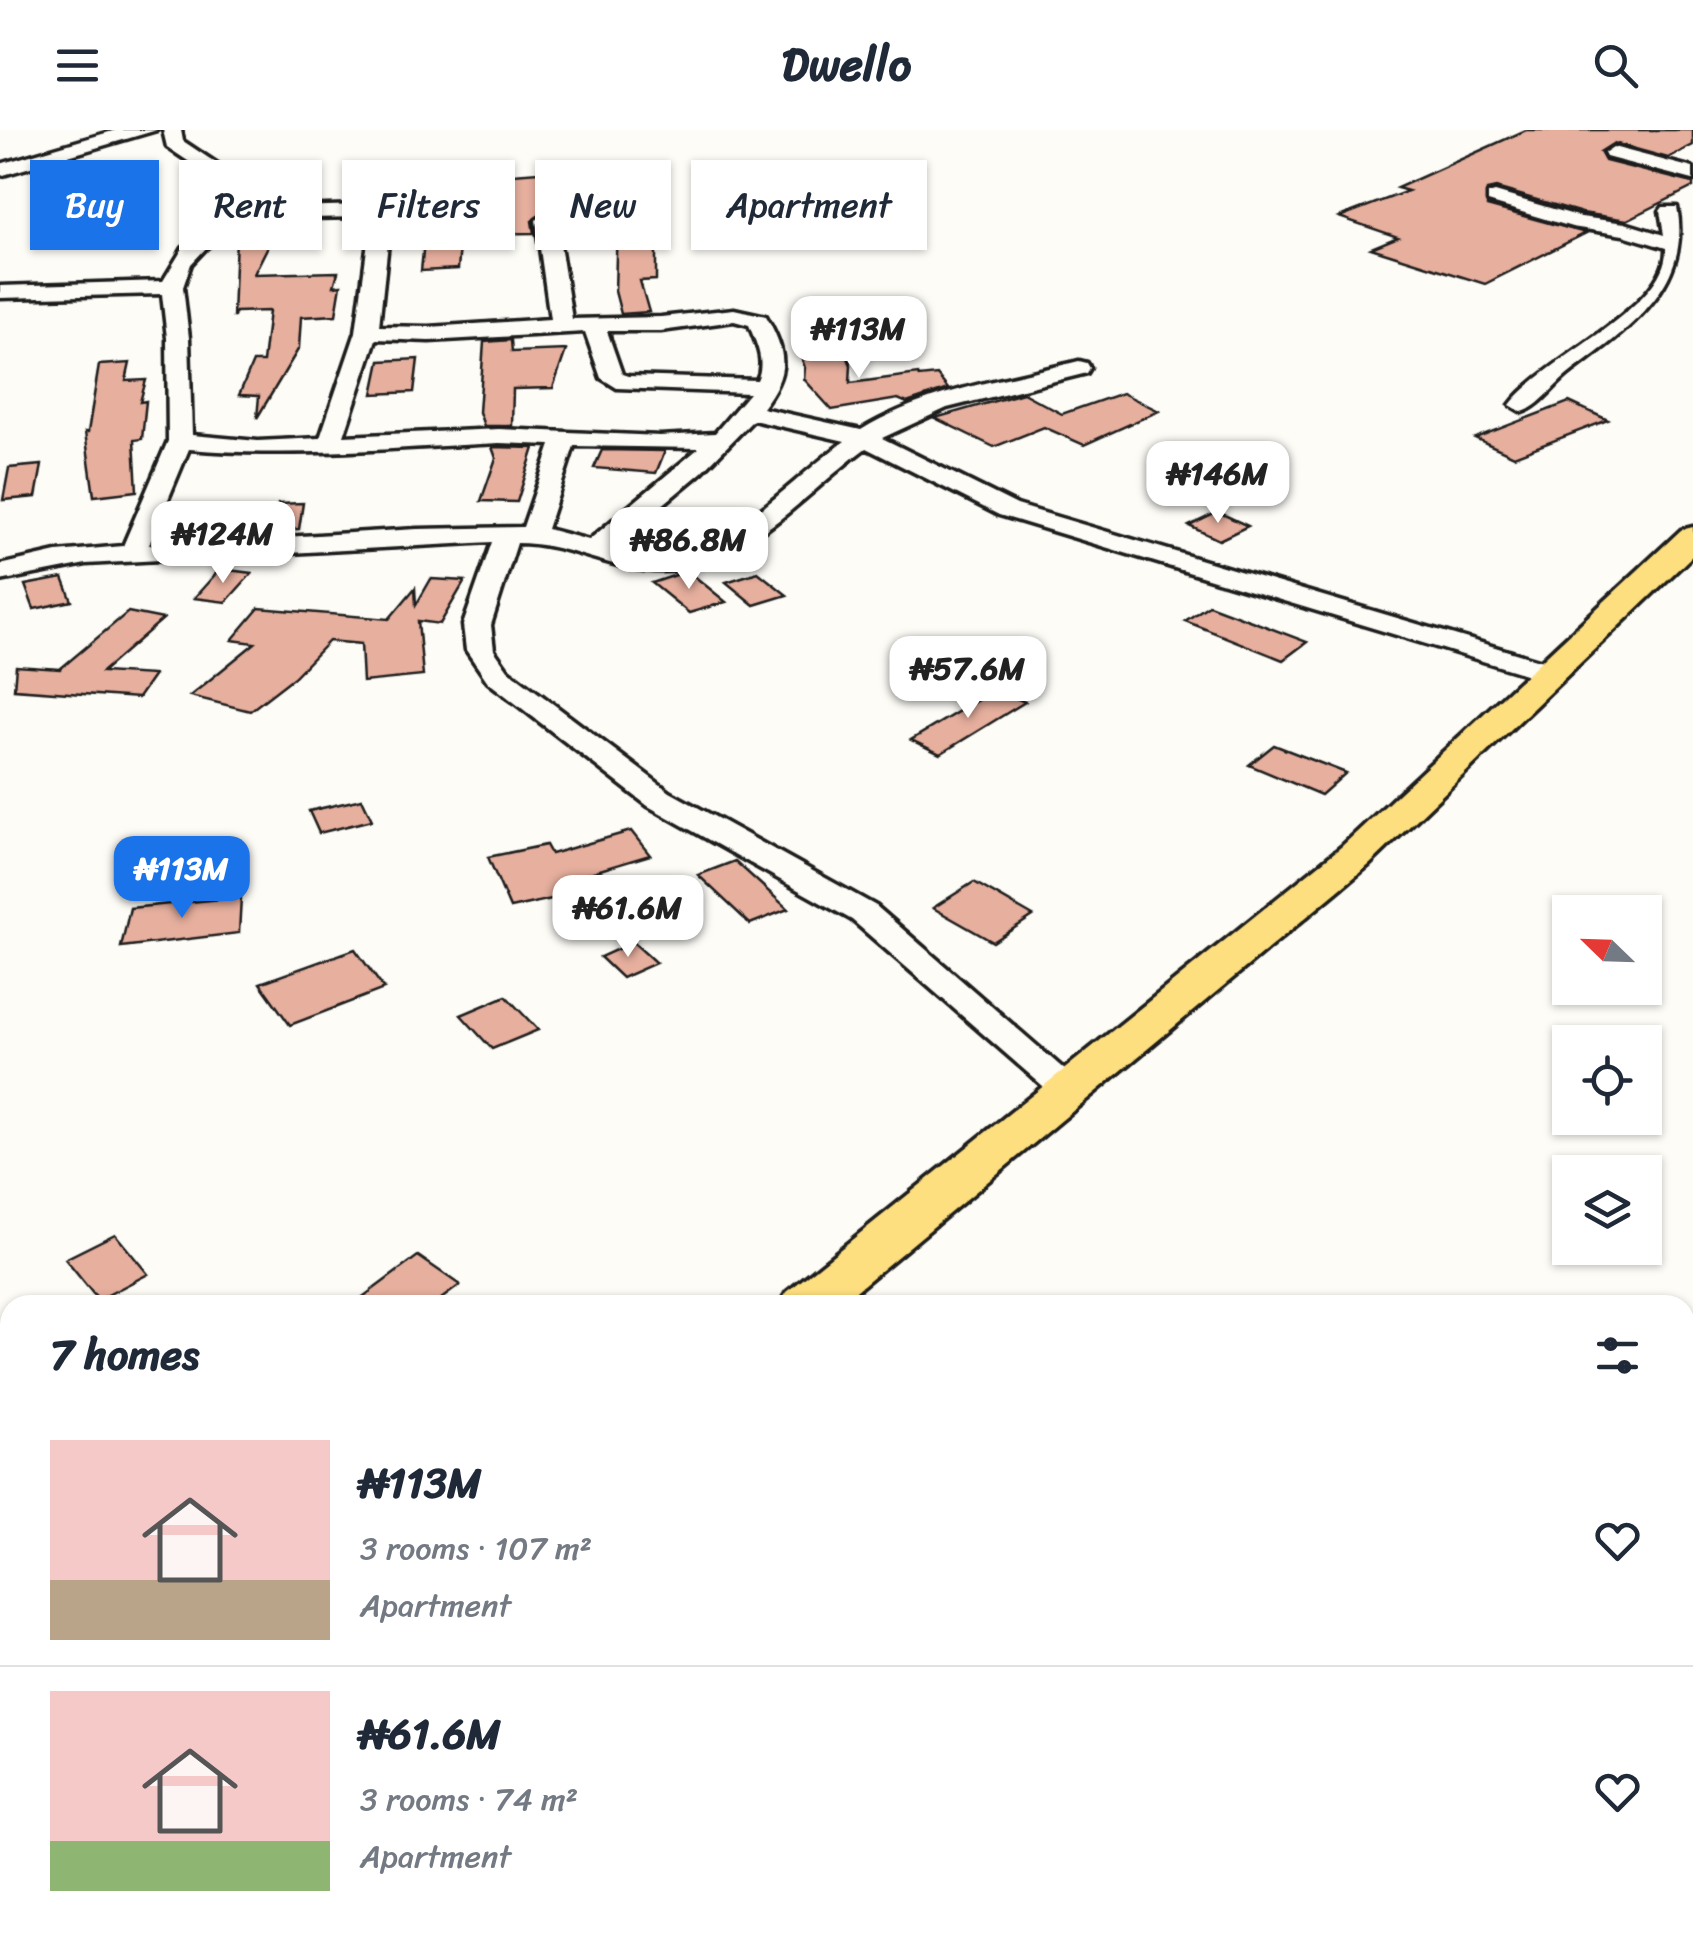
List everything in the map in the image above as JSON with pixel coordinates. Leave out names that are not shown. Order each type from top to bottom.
[{"type":"main road","points":[[817,1295],[1355,856],[1549,672],[1686,554]]},
{"type":"street","points":[[0,170],[109,133],[148,130]]},
{"type":"street","points":[[172,130],[174,143],[203,160]]},
{"type":"street","points":[[1613,154],[1693,174]]},
{"type":"street","points":[[1495,198],[1674,244]]},
{"type":"street","points":[[1625,229],[1693,202]]},
{"type":"street","points":[[1522,405],[1534,388],[1612,333],[1666,284],[1677,264],[1670,212]]},
{"type":"street","points":[[322,214],[382,215],[368,332],[330,447]]},
{"type":"street","points":[[133,553],[180,441],[178,323],[172,287],[174,269],[193,250]]},
{"type":"street","points":[[551,250],[562,325]]},
{"type":"street","points":[[0,292],[172,287]]},
{"type":"street","points":[[368,332],[429,334],[748,317],[758,321],[772,359],[766,387],[664,495],[593,548]]},
{"type":"street","points":[[594,325],[612,378],[624,384],[766,387]]},
{"type":"street","points":[[0,573],[97,554],[234,550],[387,536],[519,535],[654,564],[679,563],[708,553],[739,534],[864,438],[916,412],[1080,368]]},
{"type":"street","points":[[746,411],[864,438],[1008,510],[1549,672]]},
{"type":"street","points":[[180,441],[258,448],[498,436],[565,441],[717,440]]},
{"type":"street","points":[[565,441],[554,461],[542,517],[519,535],[477,625],[480,650],[498,676],[659,799],[864,913],[1071,1091]]},
{"type":"building","points":[[1526,130],[1693,130],[1693,145],[1668,158],[1614,143],[1600,152],[1605,161],[1693,183],[1693,187],[1627,220],[1582,213],[1496,188],[1487,190],[1487,206],[1586,233],[1485,284],[1371,248],[1398,237],[1339,217],[1408,191],[1397,188]]},
{"type":"building","points":[[535,172],[534,233],[515,233],[515,174]]},
{"type":"building","points":[[235,250],[266,250],[254,274],[338,272],[334,286],[341,285],[336,315],[301,317],[299,348],[257,418],[259,396],[239,395],[253,362],[263,362],[269,311],[236,312],[233,318]]},
{"type":"building","points":[[423,250],[460,250],[458,269],[421,271]]},
{"type":"building","points":[[616,250],[656,250],[656,280],[640,281],[649,312],[621,314],[615,291]]},
{"type":"building","points":[[511,340],[512,352],[566,350],[553,388],[513,389],[512,426],[484,426],[479,412],[484,342]]},
{"type":"building","points":[[842,344],[851,365],[850,383],[937,375],[948,389],[907,403],[898,399],[832,410],[804,379],[805,368],[798,347]]},
{"type":"building","points":[[418,359],[414,392],[373,394],[380,361]]},
{"type":"building","points":[[130,363],[126,381],[146,380],[140,402],[146,401],[142,439],[134,440],[137,491],[94,496],[85,432],[99,365]]},
{"type":"building","points":[[1023,393],[1062,414],[1122,393],[1159,411],[1084,445],[1044,427],[994,447],[935,418]]},
{"type":"building","points":[[1569,402],[1608,420],[1514,456],[1475,438]]},
{"type":"building","points":[[492,447],[534,448],[517,502],[481,501],[496,458]]},
{"type":"building","points":[[602,450],[665,451],[656,473],[594,468]]},
{"type":"building","points":[[42,465],[36,497],[3,500],[9,468]]},
{"type":"building","points":[[303,503],[299,529],[272,530],[278,504]]},
{"type":"building","points":[[1218,512],[1248,526],[1219,540],[1189,526]]},
{"type":"building","points":[[220,569],[252,573],[226,602],[194,598]]},
{"type":"building","points":[[688,571],[726,602],[689,613],[652,583]]},
{"type":"building","points":[[758,572],[787,595],[754,605],[726,582]]},
{"type":"building","points":[[63,578],[72,601],[34,609],[25,585]]},
{"type":"building","points":[[431,579],[465,581],[440,624],[418,621],[423,676],[363,682],[361,644],[329,641],[294,677],[250,711],[190,696],[255,643],[232,640],[259,608],[389,619],[415,588],[416,605]]},
{"type":"building","points":[[1209,605],[1307,642],[1283,660],[1185,621]]},
{"type":"building","points":[[128,612],[163,619],[102,672],[154,675],[138,698],[14,689],[16,666],[60,669]]},
{"type":"building","points":[[996,689],[1025,702],[940,754],[911,740]]},
{"type":"building","points":[[1274,745],[1346,773],[1321,795],[1249,765]]},
{"type":"building","points":[[362,799],[372,820],[319,833],[309,811]]},
{"type":"building","points":[[631,831],[650,855],[563,881],[570,895],[510,908],[488,857],[546,845],[551,854]]},
{"type":"building","points":[[735,861],[788,909],[750,924],[698,875]]},
{"type":"building","points":[[974,882],[1033,916],[993,942],[933,908]]},
{"type":"building","points":[[241,897],[239,933],[121,947],[130,908]]},
{"type":"building","points":[[633,942],[656,963],[622,978],[600,957]]},
{"type":"building","points":[[355,949],[384,989],[290,1025],[260,983]]},
{"type":"building","points":[[506,996],[538,1030],[492,1049],[461,1015]]},
{"type":"building","points":[[115,1234],[148,1274],[108,1295],[94,1295],[65,1259]]},
{"type":"building","points":[[418,1256],[460,1285],[446,1295],[365,1295]]}]
